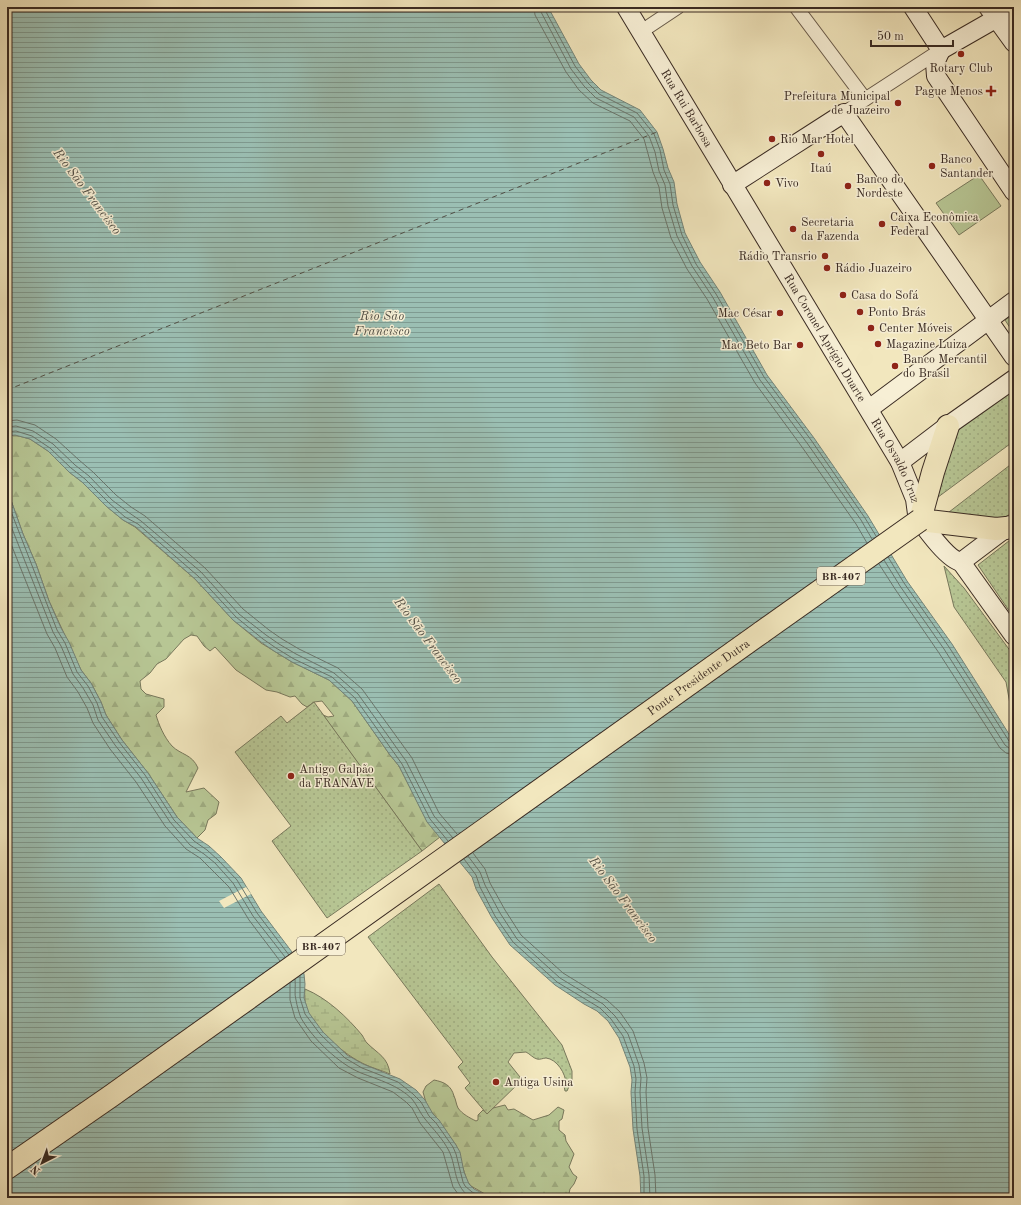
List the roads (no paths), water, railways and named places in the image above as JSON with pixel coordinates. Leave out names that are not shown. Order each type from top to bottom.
[{"type":"highway","points":[[945,435],[918,517],[1005,526]]},
{"type":"highway","name":"Ponte Presidente Dutra","points":[[7,1168],[111,1096],[634,722],[648,701],[740,633],[762,632],[918,517]]},
{"type":"street","name":"Rua Rui Barbosa","points":[[626,7],[643,31],[732,185]]},
{"type":"street","points":[[643,31],[678,7]]},
{"type":"street","points":[[796,7],[866,99]]},
{"type":"street","points":[[913,7],[942,50]]},
{"type":"street","points":[[732,185],[942,50],[992,13],[1013,7]]},
{"type":"street","points":[[992,13],[1014,43]]},
{"type":"street","points":[[942,50],[935,63],[936,76],[1014,192]]},
{"type":"street","points":[[844,113],[1014,357]]},
{"type":"street","name":"Rua Coronel Aprígio Duarte","points":[[732,185],[868,409]]},
{"type":"street","points":[[868,409],[1014,301]]},
{"type":"street","points":[[900,462],[945,435],[1014,379]]},
{"type":"street","name":"Rua Osvaldo Cruz","points":[[868,409],[900,462],[915,499],[918,517],[932,537],[952,558],[957,561],[963,560],[1014,636]]},
{"type":"street","points":[[963,560],[1005,526]]},
{"type":"water","name":"Rio São Francisco","points":[[7,7],[548,7],[579,64],[591,80],[601,90],[640,110],[657,132],[674,182],[677,204],[685,233],[700,262],[720,292],[767,375],[814,438],[868,516],[907,581],[952,644],[1014,742],[1014,1198],[641,1198],[640,1176],[633,1129],[631,1092],[632,1080],[630,1067],[619,1038],[608,1021],[597,1011],[555,985],[510,945],[492,918],[476,889],[472,877],[427,822],[399,766],[352,701],[329,680],[292,662],[274,651],[233,620],[195,579],[136,527],[123,520],[106,506],[48,451],[30,439],[15,435],[7,436]]},
{"type":"water","points":[[7,489],[49,601],[61,628],[69,642],[81,670],[91,683],[106,715],[122,740],[148,773],[177,817],[197,838],[221,857],[241,878],[261,911],[295,956],[304,974],[304,998],[309,1013],[323,1032],[347,1055],[363,1064],[400,1079],[416,1090],[425,1100],[460,1152],[464,1172],[469,1184],[474,1189],[492,1198],[7,1198]]},
{"type":"place","name":"Rotary Club","points":[[961,54]]},
{"type":"place","name":"Pague Menos","points":[[991,91]]},
{"type":"place","name":"Prefeitura Municipal de Juazeiro","points":[[898,103]]},
{"type":"place","name":"Rio Mar Hotel","points":[[772,139]]},
{"type":"place","name":"Itaú","points":[[821,154]]},
{"type":"place","name":"Banco Santander","points":[[932,166]]},
{"type":"place","name":"Vivo","points":[[767,183]]},
{"type":"place","name":"Banco do Nordeste","points":[[848,186]]},
{"type":"place","name":"Caixa Econômica Federal","points":[[882,224]]},
{"type":"place","name":"Secretaria da Fazenda","points":[[793,229]]},
{"type":"place","name":"Rádio Transrio","points":[[825,256]]},
{"type":"place","name":"Rádio Juazeiro","points":[[827,268]]},
{"type":"place","name":"Casa do Sofá","points":[[843,295]]},
{"type":"place","name":"Ponto Brás","points":[[860,312]]},
{"type":"place","name":"Mac César","points":[[780,313]]},
{"type":"place","name":"Center Móveis","points":[[871,328]]},
{"type":"place","name":"Magazine Luiza","points":[[878,344]]},
{"type":"place","name":"Mac Beto Bar","points":[[800,345]]},
{"type":"place","name":"Banco Mercantil do Brasil","points":[[895,366]]},
{"type":"place","name":"Antigo Galpão da FRANAVE","points":[[291,776]]},
{"type":"place","name":"Antiga Usina","points":[[496,1082]]}]
